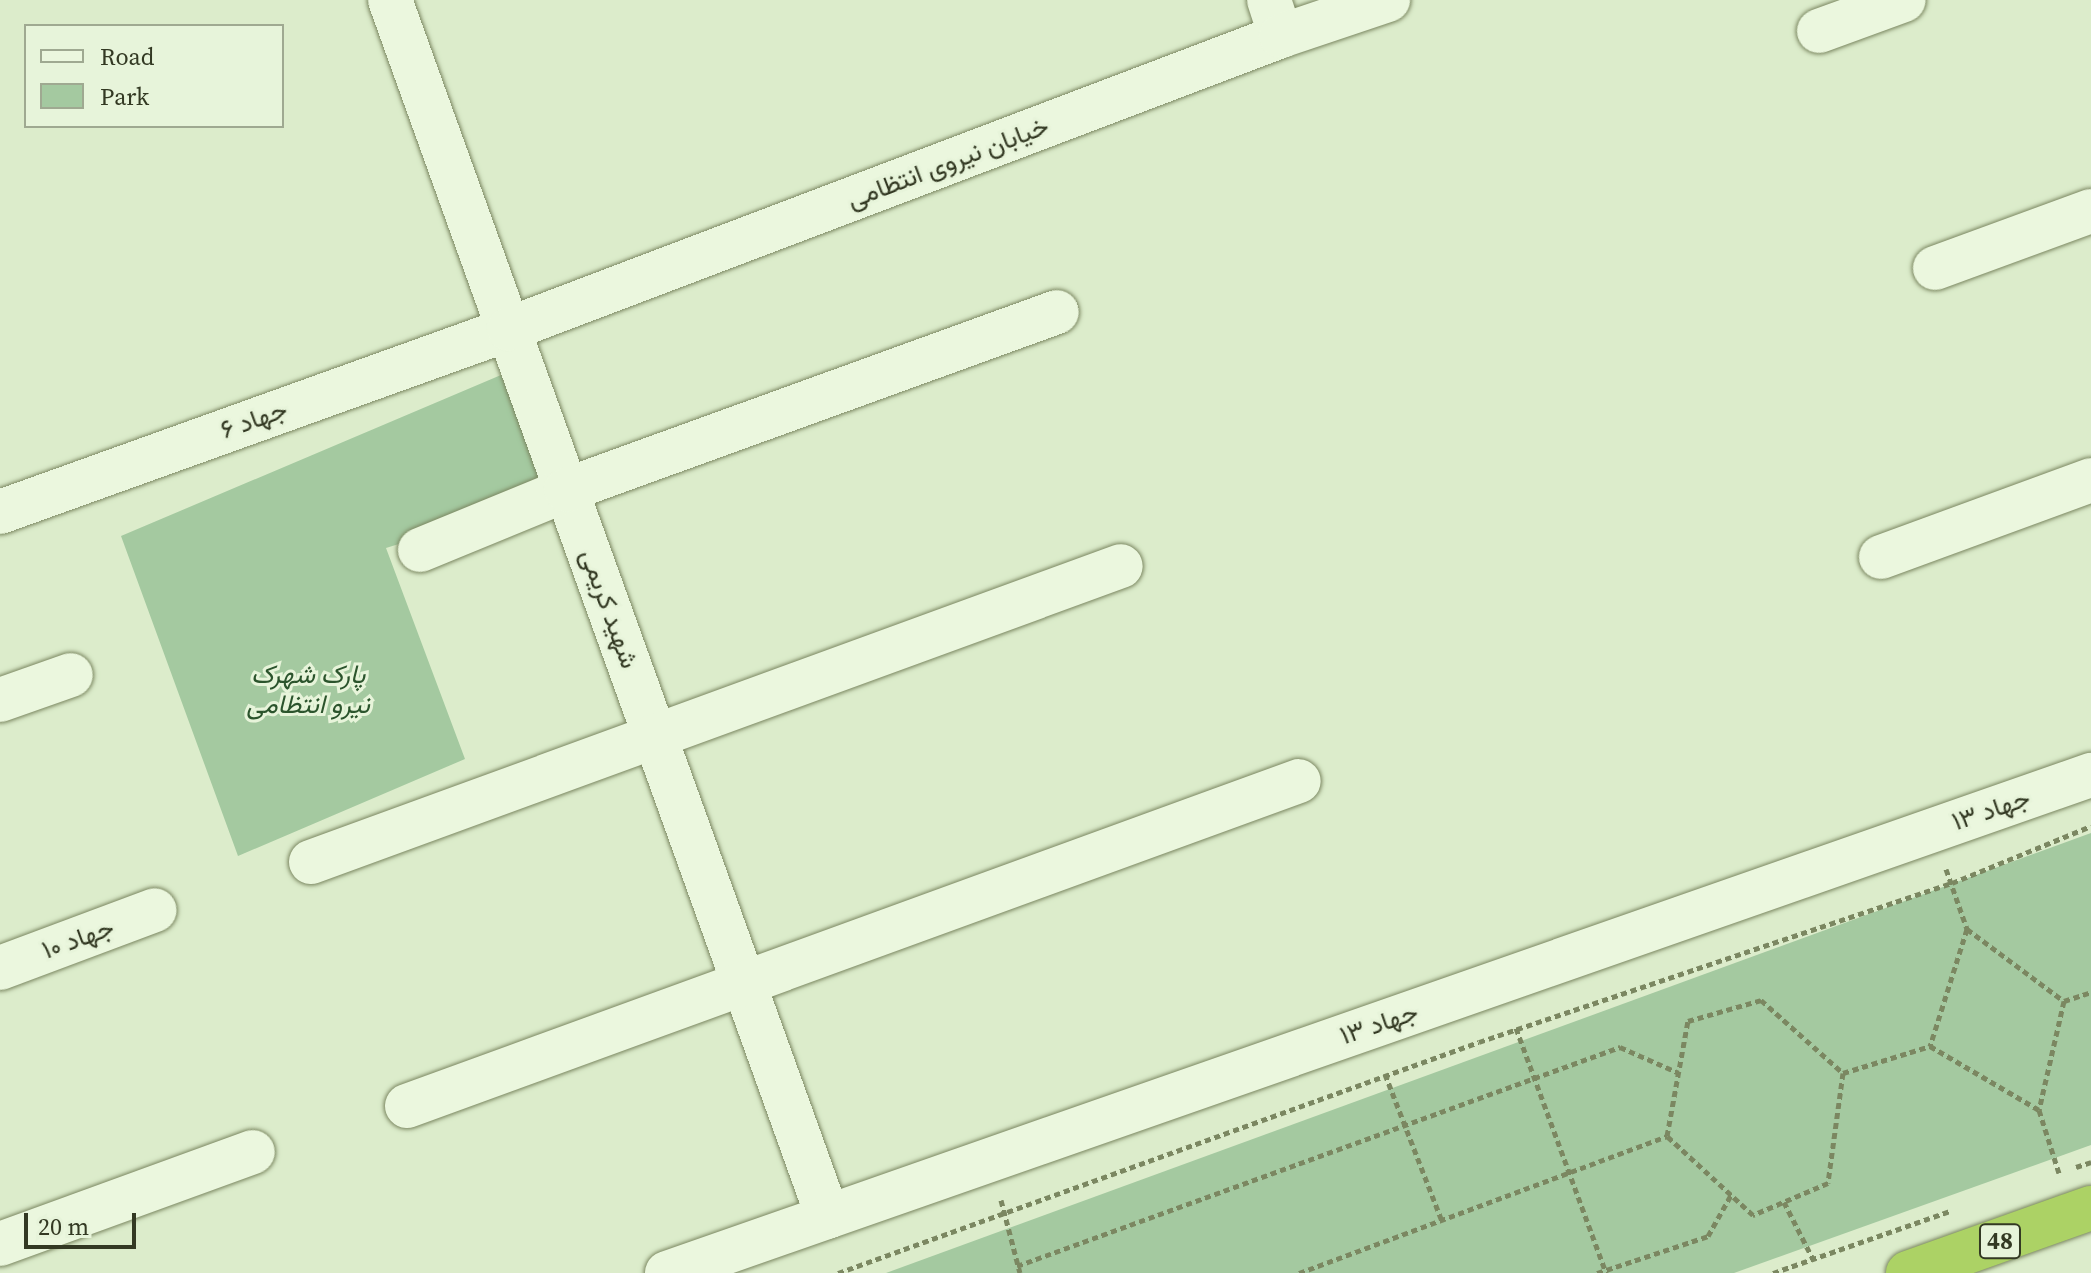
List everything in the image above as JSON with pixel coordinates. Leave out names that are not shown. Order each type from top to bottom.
[{"type":"highway","name":"48","points":[[1908,1273],[2091,1208]]},
{"type":"street","name":"شهید کریمی","points":[[390,0],[828,1217]]},
{"type":"street","name":"خیابان نیروی انتظامی","points":[[509,329],[1275,18],[1388,0]]},
{"type":"street","points":[[1819,31],[1904,0]]},
{"type":"street","points":[[1935,268],[2091,211]]},
{"type":"street","points":[[420,550],[566,490],[1057,312]]},
{"type":"street","name":"جهاد ۶","points":[[0,512],[509,329]]},
{"type":"street","points":[[1881,557],[2091,480]]},
{"type":"street","points":[[311,862],[1121,566]]},
{"type":"street","points":[[0,700],[71,675]]},
{"type":"street","name":"جهاد ۱۳","points":[[667,1273],[2091,775]]},
{"type":"street","points":[[407,1106],[1299,781]]},
{"type":"street","name":"جهاد ۱۰","points":[[0,968],[155,910]]},
{"type":"street","points":[[0,1244],[253,1152]]},
{"type":"path","points":[[838,1273],[1516,1029],[1952,883],[2091,826]]},
{"type":"path","points":[[1930,831],[1967,929],[2064,1001]]},
{"type":"path","points":[[1930,1046],[1967,929]]},
{"type":"path","points":[[1502,981],[1516,1029],[1605,1272]]},
{"type":"path","points":[[2064,1001],[2091,992]]},
{"type":"path","points":[[1667,1136],[1688,1021],[1761,1000],[1843,1073]]},
{"type":"path","points":[[2059,1173],[2039,1110],[2064,1001]]},
{"type":"path","points":[[1369,1027],[1403,1125],[1442,1221]]},
{"type":"path","points":[[1843,1073],[1930,1046],[2039,1110]]},
{"type":"path","points":[[987,1161],[1006,1213],[1018,1270],[1620,1047],[1679,1073]]},
{"type":"path","points":[[1667,1136],[1753,1215],[1828,1183],[1843,1073]]},
{"type":"path","points":[[1299,1273],[1667,1136]]},
{"type":"path","points":[[2044,1178],[2091,1162]]},
{"type":"path","points":[[1597,1273],[1708,1236],[1731,1195]]},
{"type":"path","points":[[1784,1202],[1813,1259]]},
{"type":"path","points":[[1773,1273],[1957,1208]]},
{"type":"green space","name":"پارک شهرک نیرو انتظامی","points":[[501,375],[549,497],[386,548],[465,759],[238,856],[121,536]]},
{"type":"green space","points":[[2091,833],[2091,1145],[1734,1273],[886,1273]]}]
